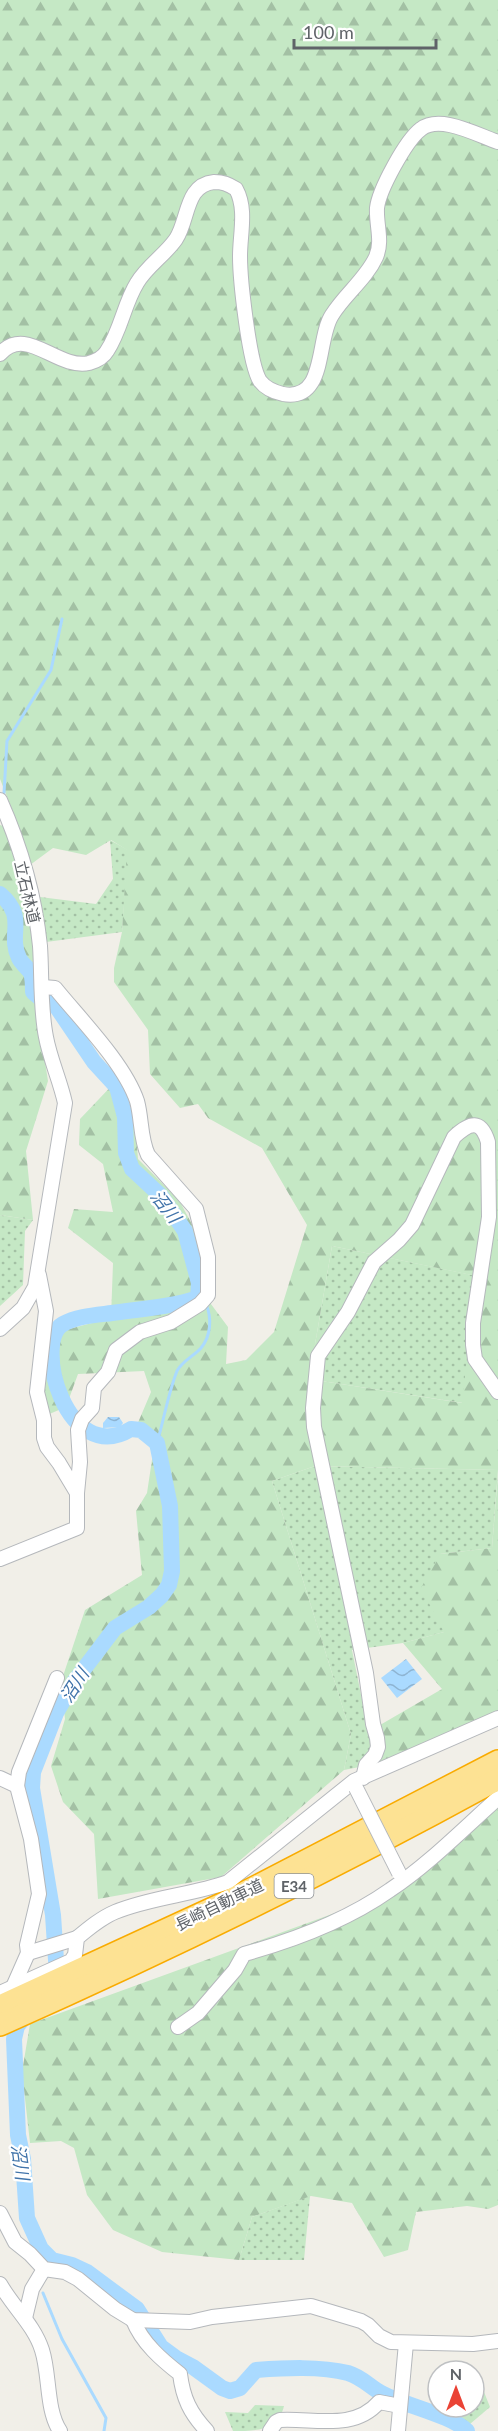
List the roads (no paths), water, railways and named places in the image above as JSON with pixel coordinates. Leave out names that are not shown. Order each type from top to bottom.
[{"type":"highway","name":"長崎自動車道","points":[[0,2025],[237,1896],[498,1761]]},
{"type":"highway","name":"長崎自動車道","points":[[0,2006],[87,1977],[340,1863],[498,1779]]},
{"type":"street","points":[[0,354],[5,348],[24,343],[72,364],[96,361],[104,356],[137,282],[166,252],[183,227],[192,196],[199,187],[208,183],[220,182],[236,189],[242,206],[240,260],[255,370],[267,389],[277,393],[288,395],[306,389],[316,378],[324,332],[331,316],[368,271],[376,257],[380,246],[378,204],[389,177],[414,136],[421,128],[441,123],[498,142]]},
{"type":"street","name":"立石林道","points":[[0,800],[15,838],[33,902],[40,944],[46,1036],[65,1103],[38,1273]]},
{"type":"street","points":[[0,1559],[77,1528],[80,1425],[92,1408],[94,1389],[108,1372],[117,1350],[140,1332],[171,1322],[200,1304],[208,1295],[208,1257],[196,1209],[148,1155],[143,1145],[136,1100],[124,1073],[55,988],[43,987]]},
{"type":"street","points":[[401,1877],[358,1782],[366,1765],[375,1755],[378,1747],[377,1737],[366,1673],[314,1427],[313,1408],[318,1356],[348,1312],[374,1262],[412,1225],[454,1137],[462,1129],[470,1126],[481,1126],[488,1142],[489,1217],[473,1323],[473,1345],[475,1359],[498,1392]]},
{"type":"street","points":[[489,1217],[498,1201]]},
{"type":"street","points":[[38,1273],[46,1311],[37,1392],[44,1420],[44,1438],[47,1447],[77,1493]]},
{"type":"street","points":[[0,1329],[23,1308],[30,1298],[38,1273]]},
{"type":"street","points":[[6,1990],[28,1953],[27,1945],[39,1894],[31,1839],[17,1786],[20,1772],[57,1677]]},
{"type":"street","points":[[28,1953],[70,1940],[115,1912],[135,1905],[206,1890],[228,1882],[358,1782],[498,1718]]},
{"type":"street","points":[[0,1778],[17,1786]]},
{"type":"street","points":[[178,2026],[198,2013],[235,1970],[244,1954],[281,1944],[327,1926],[388,1892],[401,1877],[498,1798]]},
{"type":"street","points":[[6,1990],[71,1961],[75,1955],[70,1940]]},
{"type":"street","points":[[0,2213],[15,2242],[44,2269],[65,2272],[78,2279],[115,2309],[133,2320],[190,2322],[212,2317],[311,2306],[361,2321],[379,2336],[391,2342],[473,2344],[498,2341]]},
{"type":"street","points":[[25,2318],[32,2289],[44,2269]]},
{"type":"street","points":[[0,2284],[25,2318],[42,2350],[51,2406],[60,2431]]},
{"type":"street","points":[[133,2320],[141,2336],[161,2359],[180,2374],[184,2397],[190,2412],[207,2431]]},
{"type":"street","points":[[398,2431],[406,2343]]},
{"type":"street","points":[[270,2431],[280,2420],[352,2420],[372,2411],[379,2402],[400,2400]]},
{"type":"water","points":[[108,1417],[119,1417],[123,1423],[120,1427],[103,1428],[103,1423]]},
{"type":"water","points":[[406,1659],[422,1679],[397,1698],[381,1678]]},
{"type":"waterway","points":[[4,793],[7,741],[51,670],[62,619]]},
{"type":"waterway","name":"沼川","points":[[0,894],[13,911],[16,949],[20,960],[31,973],[33,992],[54,1003],[94,1062],[117,1087],[125,1117],[126,1153],[132,1169],[161,1196],[185,1231],[199,1283],[198,1298],[166,1306],[93,1315],[68,1321],[54,1335],[52,1353],[54,1375],[61,1398],[73,1418],[89,1432],[108,1436],[131,1429],[141,1430],[157,1443],[170,1506],[172,1571],[169,1585],[162,1595],[149,1607],[115,1628],[74,1682],[56,1713],[33,1772],[32,1788],[53,1915],[57,1975],[53,1982]]},
{"type":"waterway","points":[[157,1443],[177,1371],[201,1348],[207,1338],[210,1321],[206,1304]]},
{"type":"waterway","name":"沼川","points":[[28,2013],[17,2026],[14,2039],[18,2135],[23,2159],[27,2218],[41,2249],[52,2260],[87,2272],[137,2309],[161,2347],[222,2388],[230,2391],[240,2388],[256,2370],[326,2369],[353,2375],[383,2394],[451,2420],[467,2431]]},
{"type":"waterway","points":[[43,2293],[62,2339],[106,2418],[104,2431]]}]
